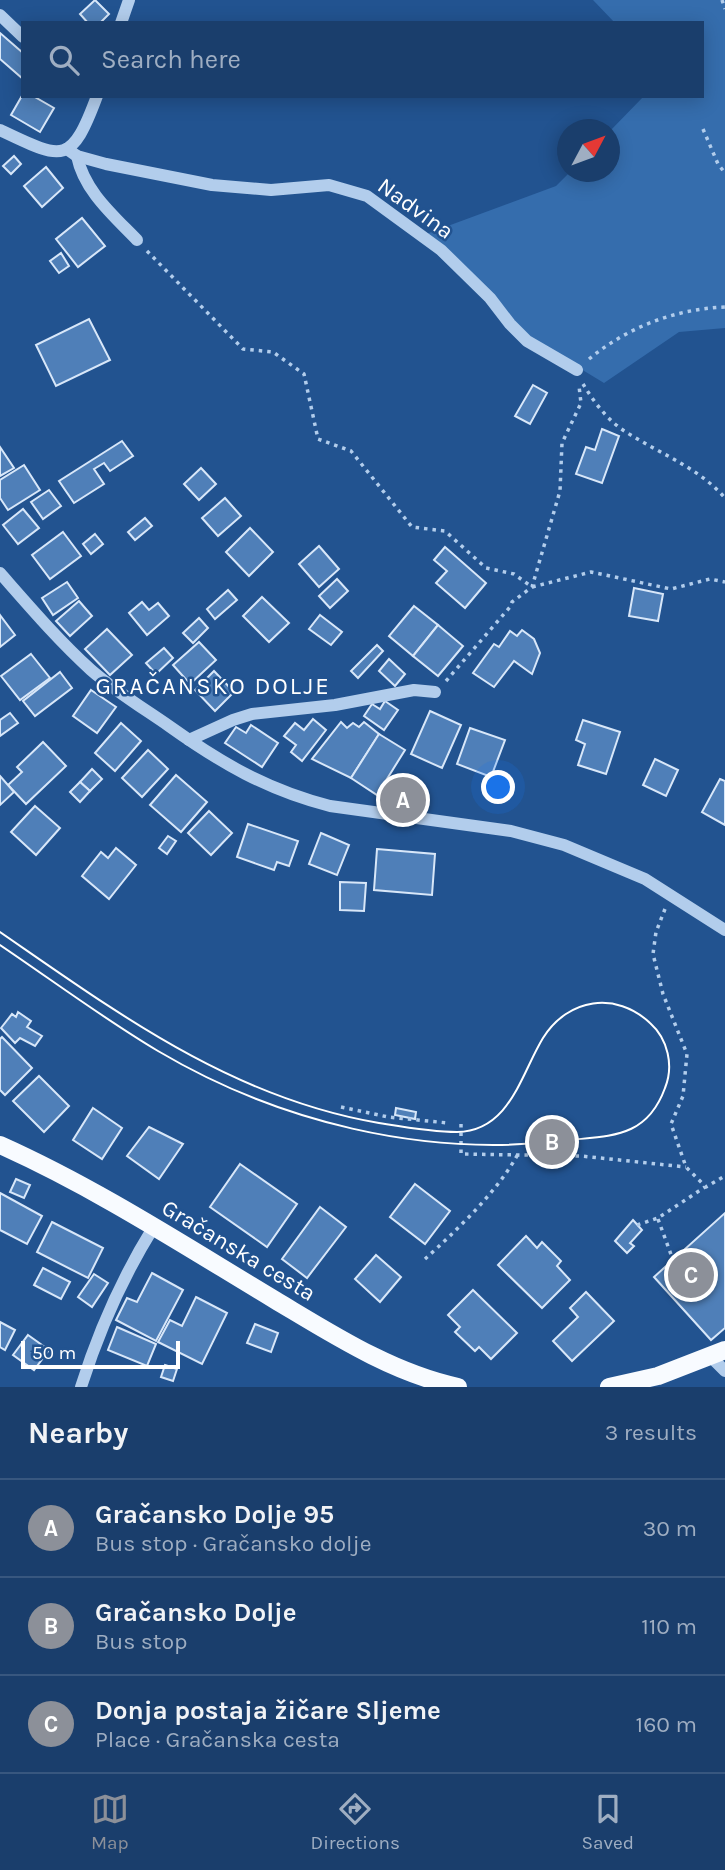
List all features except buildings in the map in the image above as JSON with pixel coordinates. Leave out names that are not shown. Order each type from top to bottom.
[{"type":"main road","name":"Gračanska cesta","points":[[0,1145],[153,1227],[364,1351],[414,1374],[458,1387]]},
{"type":"main road","points":[[609,1387],[657,1376],[718,1354]]},
{"type":"street","points":[[122,21],[129,0]]},
{"type":"street","points":[[0,15],[21,35]]},
{"type":"street","points":[[95,98],[72,153],[88,185],[102,204],[137,240]]},
{"type":"street","name":"Nadvina","points":[[0,130],[32,146],[50,151],[72,153],[212,185],[271,190],[330,186],[367,195],[441,250],[491,298],[510,324],[527,341],[577,370]]},
{"type":"street","points":[[0,573],[92,671],[239,772],[301,799],[330,806],[511,831],[543,839],[592,855],[645,879],[725,930]]},
{"type":"street","points":[[189,740],[252,714],[335,705],[414,690],[435,692]]},
{"type":"street","points":[[80,1387],[105,1318],[153,1227]]},
{"type":"street","points":[[718,1354],[725,1371]]},
{"type":"path","points":[[722,0],[725,9]]},
{"type":"path","points":[[703,129],[718,164],[725,173]]},
{"type":"path","points":[[137,240],[243,349],[273,352],[304,374],[318,439],[351,451],[412,527],[445,531],[486,568],[514,574],[532,587]]},
{"type":"path","points":[[577,370],[604,346],[638,327],[696,308],[725,307]]},
{"type":"path","points":[[532,587],[560,491],[562,443],[581,403],[577,370]]},
{"type":"path","points":[[577,370],[593,400],[624,432],[692,470],[725,498]]},
{"type":"path","points":[[435,692],[460,667],[512,602],[532,587],[591,572],[671,589],[709,579],[725,582]]},
{"type":"path","points":[[672,895],[656,932],[653,954],[663,994],[687,1055],[683,1096],[671,1124],[687,1167],[706,1187]]},
{"type":"path","points":[[341,1107],[388,1117],[448,1123]]},
{"type":"path","points":[[461,1124],[461,1154],[581,1156],[687,1167]]},
{"type":"path","points":[[425,1259],[458,1230],[510,1168],[518,1154]]},
{"type":"path","points":[[637,1225],[658,1218],[725,1176]]},
{"type":"path","points":[[658,1218],[673,1260]]},
{"type":"shaded area","points":[[593,0],[725,0],[725,328],[679,332],[604,383],[525,335],[418,237],[556,186],[560,182],[620,182],[620,121],[642,98],[704,98],[704,21],[613,21]]},
{"type":"tram line","points":[[0,932],[133,1022],[226,1073],[274,1094],[325,1111],[379,1123],[457,1132],[475,1129],[490,1122],[512,1098],[535,1052],[553,1025],[565,1014],[593,1004],[622,1006],[637,1013],[656,1029],[668,1053],[668,1080],[657,1105],[647,1117],[624,1132],[610,1135],[509,1145],[456,1144],[352,1129],[302,1115],[204,1076],[138,1039],[0,945]]},
{"type":"place","name":"Gračansko Dolje 95","points":[[403,800]]},
{"type":"place","name":"Gračansko Dolje","points":[[552,1142]]},
{"type":"place","name":"Donja postaja žičare Sljeme","points":[[691,1275]]},
{"type":"district","name":"GRAČANSKO DOLJE","points":[[213,686]]}]
